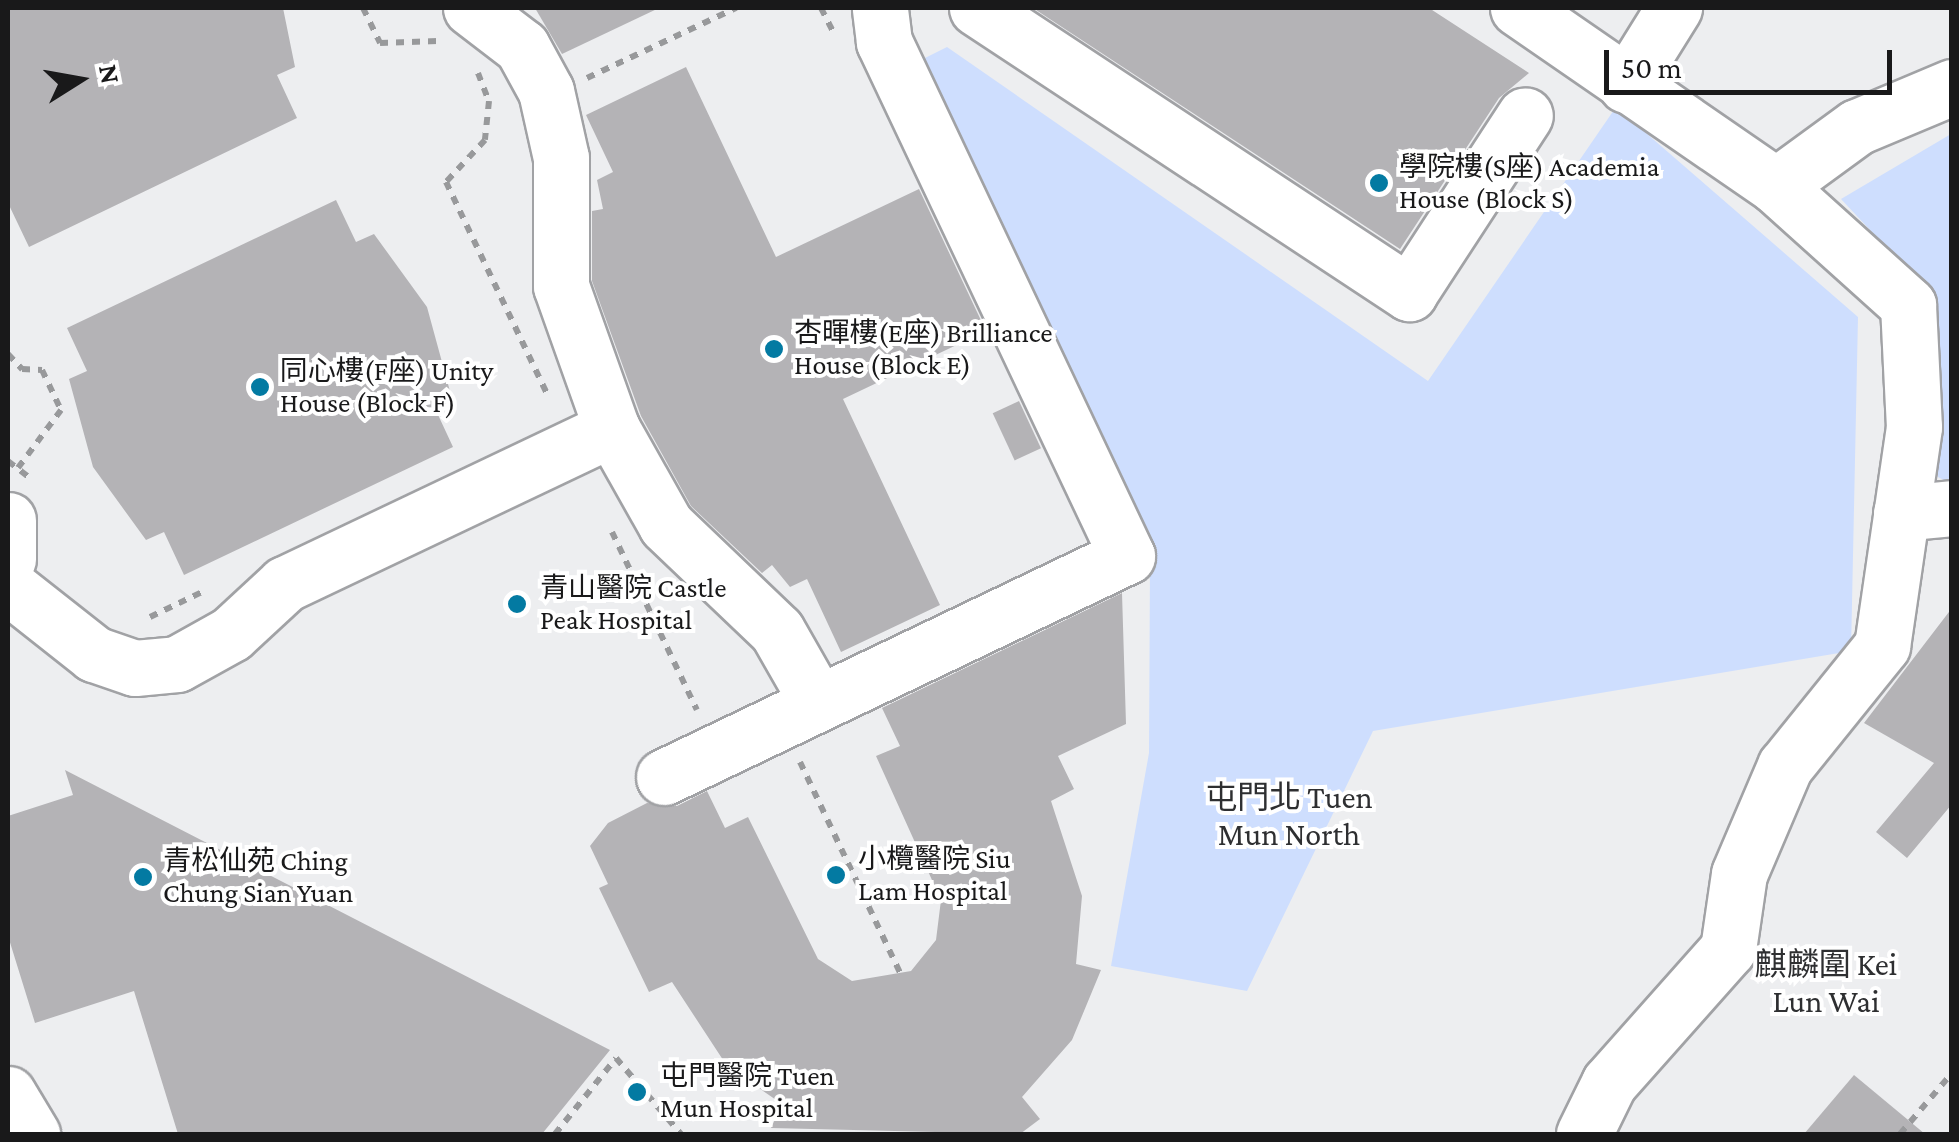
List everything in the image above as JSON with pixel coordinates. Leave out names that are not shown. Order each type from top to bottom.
[{"type":"street","points":[[470,8],[522,47],[546,91],[561,158],[561,286],[612,429],[666,525],[777,631],[818,704]]},
{"type":"street","points":[[664,778],[1127,556],[884,42],[880,8]]},
{"type":"street","points":[[977,8],[1410,293],[1526,114]]},
{"type":"street","points":[[1518,8],[1776,186],[1908,306],[1914,427],[1926,510],[1882,646],[1785,766],[1739,874],[1728,949],[1609,1082],[1584,1134]]},
{"type":"street","points":[[1626,85],[1674,8]]},
{"type":"street","points":[[1776,186],[1857,127],[1952,87]]},
{"type":"street","points":[[8,586],[94,654],[134,668],[177,664],[232,634],[285,584],[612,429]]},
{"type":"street","points":[[8,520],[8,558]]},
{"type":"street","points":[[8,1094],[32,1134]]},
{"type":"path","points":[[489,102],[546,91],[736,8]]},
{"type":"path","points":[[8,354],[42,370],[61,410],[18,468]]},
{"type":"path","points":[[130,627],[218,585]]},
{"type":"path","points":[[555,1134],[616,1058],[681,1134]]},
{"type":"path","points":[[1900,1134],[1952,1073]]},
{"type":"shaded area","points":[[947,47],[1428,381],[1616,107],[1858,317],[1851,651],[1373,731],[1247,991],[1111,966],[1149,753],[1150,564],[913,64]]},
{"type":"shaded area","points":[[1951,134],[1951,484],[1938,477],[1928,292],[1841,199]]},
{"type":"building","points":[[8,8],[283,8],[295,67],[277,75],[297,118],[29,247],[8,203]]},
{"type":"building","points":[[535,8],[659,8],[562,54]]},
{"type":"building","name":"學院樓(S座) Academia House (Block S)","points":[[1033,8],[1429,8],[1529,73],[1499,98],[1400,249]]},
{"type":"building","name":"杏暉樓(E座) Brilliance House (Block E)","points":[[686,67],[776,257],[919,189],[986,331],[843,399],[940,605],[841,652],[807,579],[790,587],[772,565],[762,573],[691,506],[641,416],[592,281],[592,211],[603,209],[597,180],[613,172],[586,115]]},
{"type":"building","name":"同心樓(F座) Unity House (Block F)","points":[[336,200],[356,242],[374,234],[427,307],[451,395],[433,404],[453,447],[184,575],[164,532],[146,540],[93,467],[69,379],[87,371],[67,328]]},
{"type":"building","points":[[1019,401],[1041,448],[1015,460],[993,413]]},
{"type":"building","points":[[1122,593],[1126,724],[1058,756],[1074,789],[1051,801],[1082,896],[1076,964],[1101,970],[1072,1040],[1022,1097],[1040,1119],[1020,1134],[771,1128],[782,1104],[727,1066],[672,982],[649,992],[599,888],[608,884],[590,846],[608,823],[647,803],[677,806],[707,791],[725,828],[748,817],[818,959],[852,981],[911,971],[936,940],[941,900],[876,756],[900,746],[882,708]]},
{"type":"building","points":[[1952,608],[1952,804],[1907,858],[1876,832],[1934,763],[1864,723]]},
{"type":"building","name":"青松仙苑 Ching Chung Sian Yuan","points":[[65,770],[610,1050],[542,1134],[178,1134],[134,991],[35,1023],[8,936],[8,816],[73,795]]},
{"type":"building","points":[[1854,1075],[1925,1134],[1804,1134]]},
{"type":"place","name":"學院樓(S座) Academia House (Block S)","points":[[1379,183]]},
{"type":"place","name":"杏暉樓(E座) Brilliance House (Block E)","points":[[774,349]]},
{"type":"place","name":"同心樓(F座) Unity House (Block F)","points":[[260,387]]},
{"type":"place","name":"青山醫院 Castle Peak Hospital","points":[[517,604]]},
{"type":"place","name":"小欖醫院 Siu Lam Hospital","points":[[836,875]]},
{"type":"place","name":"青松仙苑 Ching Chung Sian Yuan","points":[[143,877]]},
{"type":"place","name":"屯門醫院 Tuen Mun Hospital","points":[[637,1092]]},
{"type":"district","name":"屯門北 Tuen Mun North","points":[[1289,816]]},
{"type":"district","name":"麒麟圍 Kei Lun Wai","points":[[1826,984]]}]
